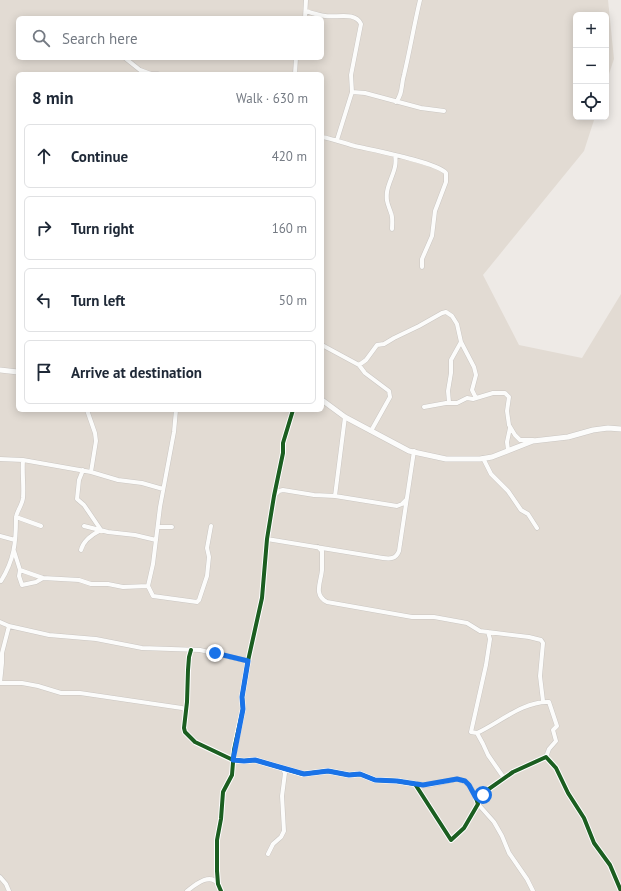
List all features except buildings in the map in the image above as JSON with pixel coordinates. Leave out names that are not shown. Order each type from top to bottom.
[{"type":"street","points":[[305,16],[306,0]]},
{"type":"street","points":[[396,102],[402,93],[403,76],[408,60],[420,0]]},
{"type":"street","points":[[306,11],[326,16],[348,16],[355,18],[360,22],[361,27],[351,75],[352,92],[337,140]]},
{"type":"street","points":[[127,60],[140,70],[146,72]]},
{"type":"street","points":[[295,72],[296,60]]},
{"type":"street","points":[[352,92],[365,93],[428,110],[444,111]]},
{"type":"street","points":[[324,137],[337,140],[352,146],[395,155],[439,168],[446,173],[446,182],[435,210],[432,236],[422,259],[422,267]]},
{"type":"street","points":[[392,229],[392,215],[386,200],[389,184],[396,165],[395,155]]},
{"type":"street","points":[[359,365],[366,360],[377,345],[384,344],[419,326],[442,313],[448,307]]},
{"type":"street","points":[[442,313],[449,313],[457,324],[461,342],[476,372],[476,379],[472,390],[476,398]]},
{"type":"street","points":[[449,402],[448,391],[451,373],[451,360],[461,342]]},
{"type":"street","points":[[324,346],[359,365],[365,373],[386,388],[390,394],[371,431]]},
{"type":"street","points":[[0,370],[16,372]]},
{"type":"street","points":[[424,407],[449,402],[457,403],[467,398],[476,398],[493,393],[507,395],[510,399],[507,411],[510,428],[507,442],[508,450]]},
{"type":"street","points":[[324,401],[345,417],[409,451],[446,459],[492,457],[524,444],[539,440]]},
{"type":"street","points":[[88,412],[95,433],[96,441],[92,472]]},
{"type":"street","points":[[176,412],[153,564],[148,586],[151,593],[156,597],[197,602],[200,600],[207,578],[209,557],[207,548],[211,526]]},
{"type":"street","points":[[221,891],[218,884],[217,840],[221,820],[223,792],[232,775],[233,760],[243,709],[242,697],[248,661],[262,598],[267,539],[274,496],[283,453],[283,443],[291,412]]},
{"type":"street","points":[[335,496],[345,417]]},
{"type":"street","points":[[510,428],[522,441],[568,437],[593,430],[608,428],[621,429]]},
{"type":"street","points":[[267,539],[383,558],[394,558],[398,555],[399,551],[414,451]]},
{"type":"street","points":[[484,458],[491,474],[508,491],[521,510],[528,514],[537,528]]},
{"type":"street","points":[[0,459],[23,460],[83,470],[118,480],[142,482],[164,489]]},
{"type":"street","points":[[0,581],[8,570],[14,551],[17,524],[16,517],[23,499],[23,460]]},
{"type":"street","points":[[83,470],[79,480],[77,499],[84,505],[101,530]]},
{"type":"street","points":[[274,496],[279,491],[283,490],[314,495],[335,496],[399,506],[405,512]]},
{"type":"street","points":[[399,506],[404,503],[407,498]]},
{"type":"street","points":[[16,517],[41,526]]},
{"type":"street","points":[[84,526],[156,540]]},
{"type":"street","points":[[158,527],[172,527]]},
{"type":"street","points":[[81,550],[82,544],[96,532],[101,530]]},
{"type":"street","points":[[269,530],[277,541]]},
{"type":"street","points":[[0,536],[15,540]]},
{"type":"street","points":[[318,547],[322,551],[322,571],[318,591],[322,600],[412,617],[434,617],[467,623],[480,631],[529,636],[540,639],[543,642],[540,669],[543,701]]},
{"type":"street","points":[[14,551],[20,570],[19,576],[22,585],[36,582],[43,578]]},
{"type":"street","points":[[20,570],[43,578],[79,580],[92,584],[108,584],[123,587],[148,586]]},
{"type":"street","points":[[0,622],[9,626],[49,635],[77,638],[96,638],[142,648],[204,651],[248,661]]},
{"type":"street","points":[[9,626],[2,653],[0,683],[22,683],[61,693],[80,693],[123,698],[182,708],[186,710]]},
{"type":"street","points":[[476,798],[483,795],[504,778],[546,757],[549,749],[556,741],[553,730],[557,726],[549,702],[543,701],[519,709],[477,733],[471,732],[486,665],[490,639],[488,632]]},
{"type":"street","points":[[192,650],[189,657],[184,728],[185,732],[195,742],[233,760],[255,760],[304,774],[328,771],[349,775],[360,774],[374,779],[423,785],[457,779],[462,780],[471,786],[478,804],[494,822],[511,856],[527,879],[533,891]]},
{"type":"street","points":[[477,733],[488,755],[504,778]]},
{"type":"street","points":[[546,757],[556,768],[568,793],[584,818],[594,843],[610,865],[616,876],[621,891]]},
{"type":"street","points":[[268,854],[273,844],[281,837],[284,831],[282,796],[285,773],[283,769]]},
{"type":"street","points":[[414,784],[451,840],[464,828],[478,804]]},
{"type":"street","points":[[0,877],[6,884],[9,891]]},
{"type":"street","points":[[187,891],[208,879],[213,879],[218,884]]},
{"type":"shaded area","points":[[0,0],[608,0],[614,59],[609,74],[609,12],[573,12],[573,120],[594,120],[584,151],[483,275],[519,345],[582,358],[621,294],[621,891],[0,891]]},
{"type":"cycle path","points":[[221,891],[218,884],[217,840],[221,819],[223,792],[232,775],[234,750],[243,709],[242,697],[248,661],[262,598],[267,539],[274,496],[283,453],[283,443],[292,412]]},
{"type":"cycle path","points":[[191,650],[189,657],[184,728],[185,732],[195,742],[233,760],[255,760],[303,774],[328,771],[349,775],[360,774],[375,780],[415,784],[451,840],[464,828],[478,804],[476,798],[513,772],[546,757],[556,768],[568,793],[584,818],[594,843],[610,865],[621,891]]},
{"type":"route","points":[[215,653],[248,661],[242,697],[243,709],[233,760],[255,760],[304,774],[328,771],[349,775],[360,774],[375,780],[397,781],[423,785],[443,783],[457,779],[465,781],[469,785],[476,798],[483,795]]}]
